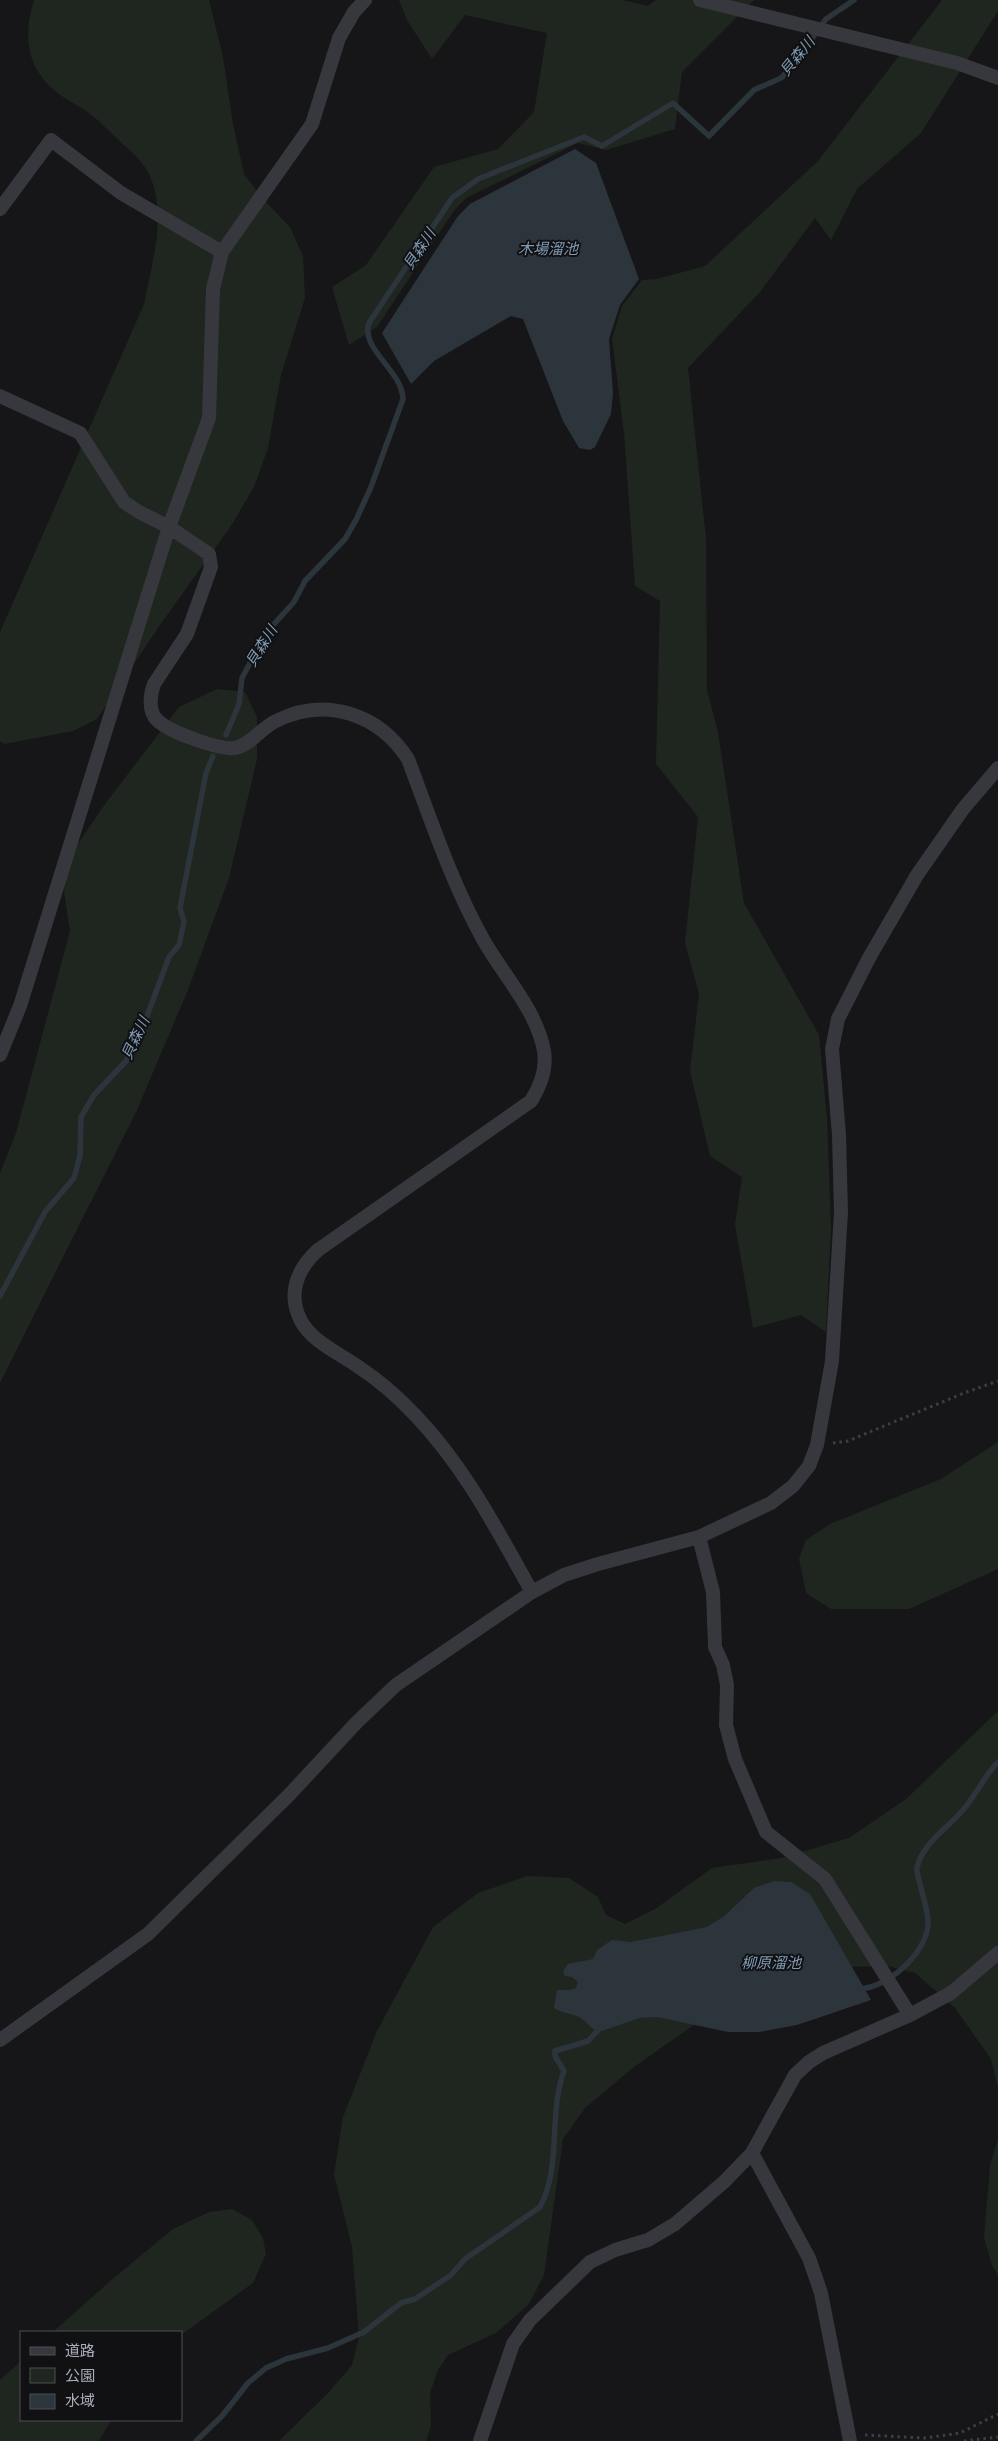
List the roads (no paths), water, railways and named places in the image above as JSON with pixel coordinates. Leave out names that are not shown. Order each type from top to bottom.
[{"type":"street","points":[[0,1055],[20,1006],[169,528],[209,418],[214,289],[222,252],[312,124],[339,38],[354,12],[365,0]]},
{"type":"street","points":[[700,0],[957,63],[998,78]]},
{"type":"street","points":[[0,209],[51,140],[121,193],[222,252]]},
{"type":"street","points":[[0,396],[80,433],[124,502],[206,550],[211,558],[211,567],[188,634],[154,684],[150,702],[156,719],[168,728],[227,748],[248,743],[263,728],[278,720],[314,712],[355,715],[367,719],[385,731],[400,746],[408,759],[466,906],[484,941],[534,1021],[544,1052],[544,1072],[531,1101],[318,1250],[299,1273],[294,1292],[298,1312],[306,1329],[389,1390],[443,1445],[488,1512],[532,1592]]},
{"type":"street","points":[[0,2040],[148,1934],[289,1795],[357,1722],[396,1685],[532,1592],[564,1575],[598,1564],[699,1538],[771,1503],[793,1486],[809,1466],[817,1445],[832,1361],[841,1212],[839,1135],[832,1049],[838,1019],[869,958],[917,875],[963,809],[998,768]]},
{"type":"street","points":[[699,1538],[713,1592],[715,1647],[724,1665],[727,1685],[726,1725],[735,1759],[766,1832],[825,1879],[910,2014]]},
{"type":"street","points":[[480,2441],[513,2344],[530,2320],[590,2262],[615,2250],[648,2240],[675,2224],[725,2181],[752,2153],[795,2075],[809,2062],[823,2053],[910,2014],[951,1993],[998,1953]]},
{"type":"street","points":[[752,2153],[809,2258],[821,2293],[850,2437]]},
{"type":"water","name":"木場溜池","points":[[575,149],[596,163],[639,279],[620,305],[609,339],[613,393],[611,414],[595,447],[590,450],[579,448],[563,421],[523,319],[511,316],[434,361],[411,384],[382,333],[458,216],[470,204]]},
{"type":"water","name":"柳原溜池","points":[[774,1881],[791,1882],[810,1894],[871,2000],[797,2025],[760,2032],[728,2032],[657,2017],[639,2018],[599,2032],[580,2017],[554,2008],[557,1990],[576,1988],[578,1982],[572,1977],[565,1976],[563,1971],[568,1964],[593,1959],[597,1950],[612,1940],[631,1942],[707,1927],[723,1917],[754,1888]]},
{"type":"waterway","name":"貝森川","points":[[226,735],[239,704],[242,678],[266,633],[294,602],[305,581],[345,539],[371,487],[403,399],[401,388],[396,379],[370,342],[368,333],[369,323],[452,198],[478,179],[584,137],[602,146],[673,103],[709,136],[754,90],[781,78],[791,68],[826,19],[854,0]]},
{"type":"waterway","name":"貝森川","points":[[0,1296],[45,1212],[74,1178],[80,1156],[81,1117],[94,1095],[126,1061],[147,1016],[169,957],[179,945],[184,922],[180,908],[206,773],[213,756]]},
{"type":"waterway","points":[[857,1989],[868,1988],[892,1977],[913,1958],[921,1947],[926,1935],[928,1917],[917,1872],[920,1859],[931,1842],[967,1805],[998,1762]]},
{"type":"waterway","points":[[196,2441],[222,2416],[248,2383],[266,2368],[286,2359],[328,2348],[364,2332],[401,2303],[415,2299],[451,2275],[465,2259],[540,2207],[551,2175],[559,2088],[564,2071],[555,2056],[555,2051],[588,2041],[601,2027]]}]
